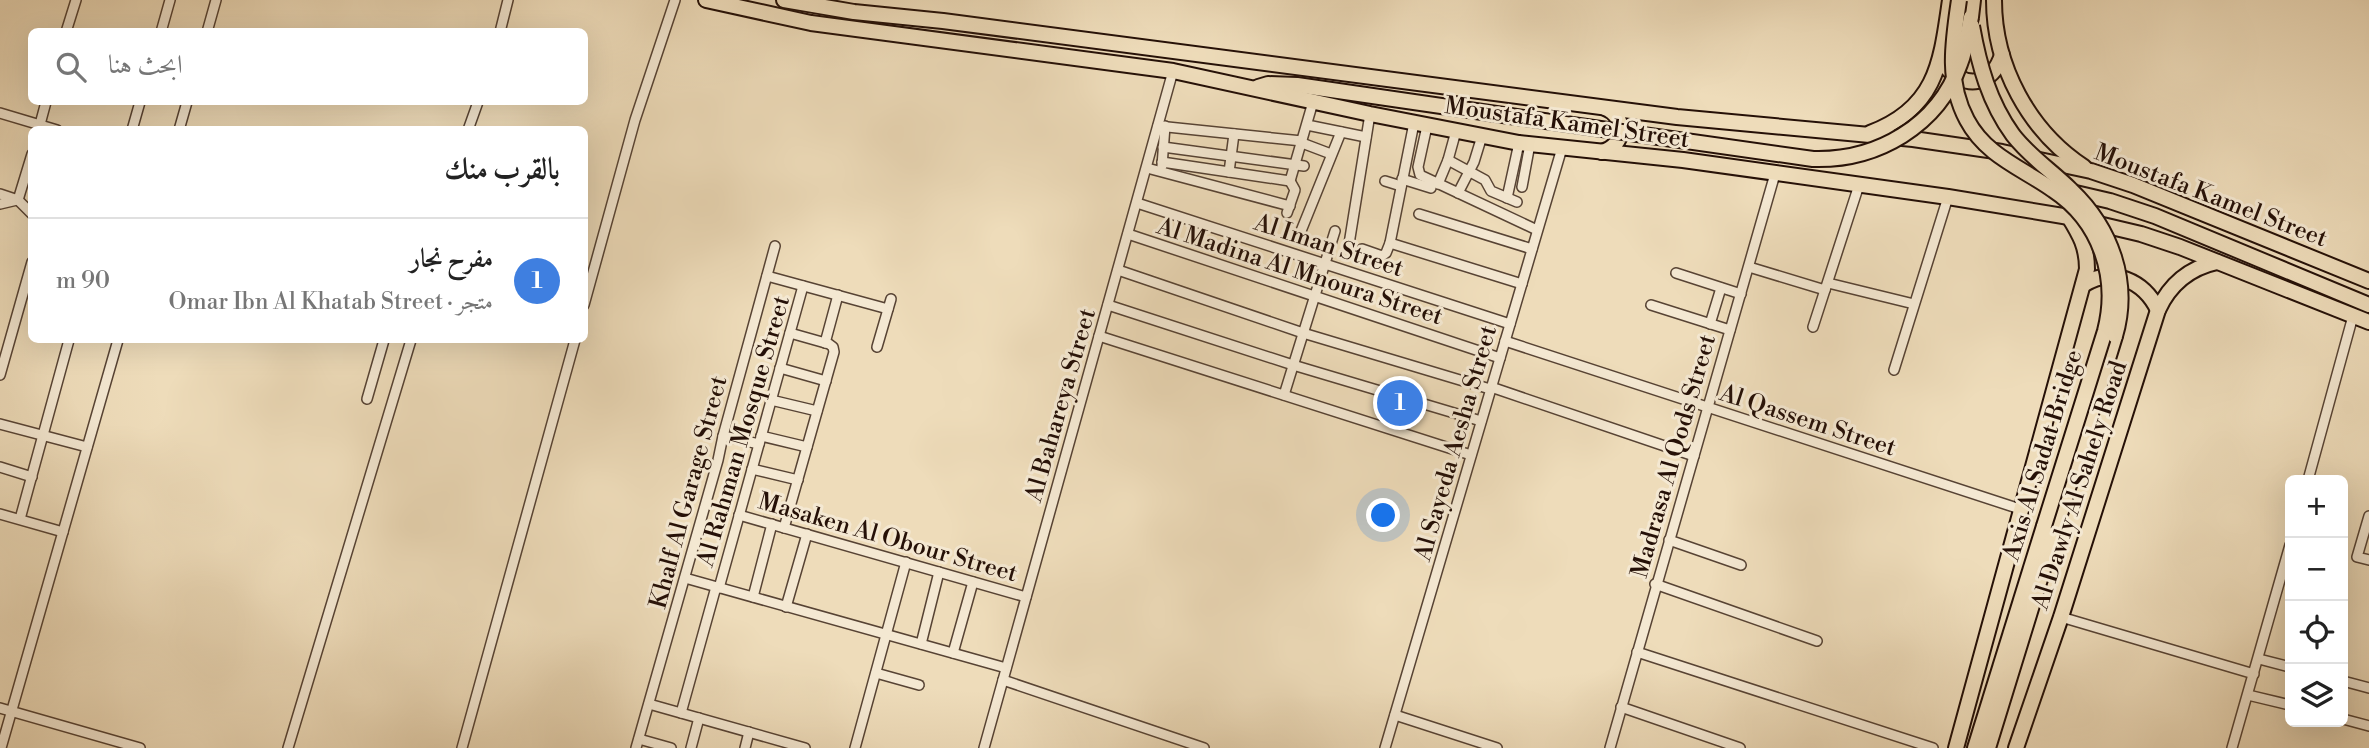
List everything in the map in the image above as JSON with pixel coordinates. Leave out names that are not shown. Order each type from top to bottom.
[{"type":"main road","name":"Moustafa Kamel Street","points":[[706,0],[811,23],[1172,71],[1525,144],[1683,160],[1948,197],[2069,217],[2141,234],[2369,322]]},
{"type":"main road","name":"Moustafa Kamel Street","points":[[784,0],[854,12],[1677,117],[1867,134],[2002,152],[2091,171],[2185,204],[2369,281]]},
{"type":"main road","points":[[1867,134],[1890,124],[1910,110],[1933,81],[1940,60],[1950,0]]},
{"type":"main road","name":"Axis Al Sadat Bridge","points":[[1959,0],[1952,40],[1952,64],[1958,99],[1967,121],[1980,140],[1996,155],[2052,189],[2072,205],[2095,236],[2107,269],[2110,300],[2105,331],[1987,748]]},
{"type":"main road","name":"Axis Al Sadat Bridge","points":[[1253,89],[1268,84],[1297,85],[1830,160],[1857,156],[1882,148],[1904,136],[1931,110],[1960,66],[1973,0]]},
{"type":"main road","points":[[1994,0],[1995,24],[2002,55],[2015,88],[2037,124],[2068,155],[2091,171]]},
{"type":"main road","name":"Axis Al Sadat Bridge","points":[[1971,17],[1984,78],[2000,114],[2024,148],[2069,188],[2091,212],[2110,244],[2120,279],[2121,303],[2118,326],[1975,748]]},
{"type":"main road","points":[[1940,60],[1962,79],[1976,82],[1989,78],[1995,72],[2002,55]]},
{"type":"main road","points":[[1602,152],[1615,146],[1622,127],[1616,115],[1605,108]]},
{"type":"main road","points":[[1677,117],[1665,126],[1662,141],[1669,154],[1683,160]]},
{"type":"main road","name":"Axis Al Sadat Bridge","points":[[2052,189],[2100,198],[2155,216],[2369,304]]},
{"type":"main road","name":"Al Dawly Al Sahely Road","points":[[1955,748],[2087,269],[2084,241],[2069,217]]},
{"type":"main road","name":"Al Dawly Al Sahely Road","points":[[2016,748],[2061,618],[2158,310],[2177,282],[2195,269],[2217,262]]},
{"type":"main road","points":[[2083,285],[2102,277],[2125,278],[2146,290],[2158,310]]},
{"type":"street","points":[[67,28],[75,0]]},
{"type":"street","points":[[161,28],[170,0]]},
{"type":"street","points":[[208,28],[216,0]]},
{"type":"street","points":[[501,28],[508,0]]},
{"type":"street","points":[[588,290],[635,120],[675,0]]},
{"type":"street","name":"Al Bahareya Street","points":[[984,748],[1128,234],[1162,126],[1172,71]]},
{"type":"street","points":[[1290,181],[1299,166],[1302,142],[1313,102]]},
{"type":"street","points":[[39,126],[45,105]]},
{"type":"street","points":[[133,126],[139,105]]},
{"type":"street","points":[[180,126],[186,105]]},
{"type":"street","points":[[469,126],[477,105]]},
{"type":"street","points":[[0,113],[36,126]]},
{"type":"street","points":[[1349,244],[1370,114]]},
{"type":"street","points":[[1362,249],[1383,256],[1392,244],[1401,182],[1420,124]]},
{"type":"street","points":[[1420,124],[1418,170],[1422,177],[1434,186]]},
{"type":"street","points":[[1307,125],[1366,137]]},
{"type":"street","points":[[1162,167],[1162,126],[1302,142],[1331,154]]},
{"type":"street","points":[[1434,186],[1448,160],[1456,131]]},
{"type":"street","points":[[1301,231],[1341,132]]},
{"type":"street","points":[[1229,172],[1234,134]]},
{"type":"street","points":[[1458,193],[1482,136]]},
{"type":"street","points":[[1522,187],[1525,144]]},
{"type":"street","points":[[1491,209],[1507,198],[1525,144]]},
{"type":"street","points":[[1163,147],[1299,166]]},
{"type":"street","name":"Al Sayeda Aesha Street","points":[[1385,748],[1562,148]]},
{"type":"street","points":[[1448,160],[1485,180],[1489,190],[1507,198]]},
{"type":"street","points":[[18,200],[28,166]]},
{"type":"street","points":[[1162,167],[1289,210],[1295,190],[1290,181]]},
{"type":"street","points":[[1147,168],[1229,172],[1290,181]]},
{"type":"street","name":"Madrasa Al Qods Street","points":[[1610,748],[1775,174]]},
{"type":"street","points":[[1385,181],[1434,186],[1458,193],[1538,230]]},
{"type":"street","points":[[1813,327],[1859,186]]},
{"type":"street","points":[[0,194],[18,200],[28,210]]},
{"type":"street","points":[[1894,370],[1948,197]]},
{"type":"street","points":[[0,204],[18,200]]},
{"type":"street","name":"Al Iman Street","points":[[1137,203],[1510,324]]},
{"type":"street","points":[[1419,214],[1532,249]]},
{"type":"street","points":[[1284,396],[1335,231]]},
{"type":"street","name":"Al Madina Al Mnoura Street","points":[[1128,234],[1500,358]]},
{"type":"street","points":[[1392,244],[1521,284]]},
{"type":"street","name":"Khalf Al Garage Street","points":[[638,744],[775,246]]},
{"type":"street","points":[[1749,267],[1826,287],[1914,304]]},
{"type":"street","points":[[1118,270],[1303,333],[1491,388],[1694,456]]},
{"type":"street","points":[[1676,273],[1741,294]]},
{"type":"street","points":[[0,375],[28,276]]},
{"type":"street","points":[[767,276],[888,309]]},
{"type":"street","name":"Al Rahman Mosque Street","points":[[681,713],[803,286]]},
{"type":"street","points":[[1710,324],[1721,288]]},
{"type":"street","points":[[825,343],[838,295]]},
{"type":"street","points":[[877,347],[891,299]]},
{"type":"street","points":[[1108,305],[1293,365],[1481,421]]},
{"type":"street","points":[[1651,305],[1730,330]]},
{"type":"street","points":[[2309,475],[2353,316]]},
{"type":"street","points":[[784,527],[834,350],[831,345],[790,333]]},
{"type":"street","points":[[1099,336],[1471,455]]},
{"type":"street","name":"Al Qassem Street","points":[[1505,341],[2021,509]]},
{"type":"street","points":[[20,519],[68,343]]},
{"type":"street","points":[[1,748],[117,343]]},
{"type":"street","points":[[367,398],[383,343]]},
{"type":"street","points":[[288,748],[410,343]]},
{"type":"street","points":[[462,748],[574,343]]},
{"type":"street","points":[[780,368],[826,381]]},
{"type":"street","points":[[771,400],[817,411]]},
{"type":"street","points":[[0,424],[87,447]]},
{"type":"street","points":[[723,436],[807,447]]},
{"type":"street","points":[[0,467],[32,477]]},
{"type":"street","points":[[752,469],[798,480]]},
{"type":"street","points":[[0,514],[63,532]]},
{"type":"street","name":"Masaken Al Obour Street","points":[[739,515],[1027,597]]},
{"type":"street","points":[[2369,516],[2357,557],[2369,560]]},
{"type":"street","points":[[752,597],[772,524]]},
{"type":"street","points":[[786,607],[807,534]]},
{"type":"street","points":[[1669,540],[1741,565]]},
{"type":"street","points":[[855,748],[906,562]]},
{"type":"street","points":[[2232,748],[2285,563]]},
{"type":"street","points":[[920,644],[939,572]]},
{"type":"street","points":[[685,578],[1006,668]]},
{"type":"street","points":[[953,653],[973,582]]},
{"type":"street","points":[[1655,584],[1817,641]]},
{"type":"street","points":[[2061,618],[2254,674]]},
{"type":"street","points":[[1637,652],[1933,748]]},
{"type":"street","points":[[2259,659],[2285,666]]},
{"type":"street","points":[[876,673],[919,685]]},
{"type":"street","points":[[1003,680],[1191,746],[1204,748]]},
{"type":"street","points":[[2348,682],[2369,688]]},
{"type":"street","points":[[2248,695],[2285,704]]},
{"type":"street","points":[[649,704],[749,732],[782,745],[805,748]]},
{"type":"street","points":[[1621,707],[1740,748]]},
{"type":"street","points":[[0,708],[140,748]]},
{"type":"street","points":[[1395,715],[1497,748]]},
{"type":"street","points":[[691,748],[699,718]]},
{"type":"street","points":[[2348,720],[2369,726]]},
{"type":"street","points":[[745,748],[749,732]]},
{"type":"street","points":[[638,744],[671,748]]},
{"type":"place","name":"مفرح نجار","points":[[1400,403]]}]
